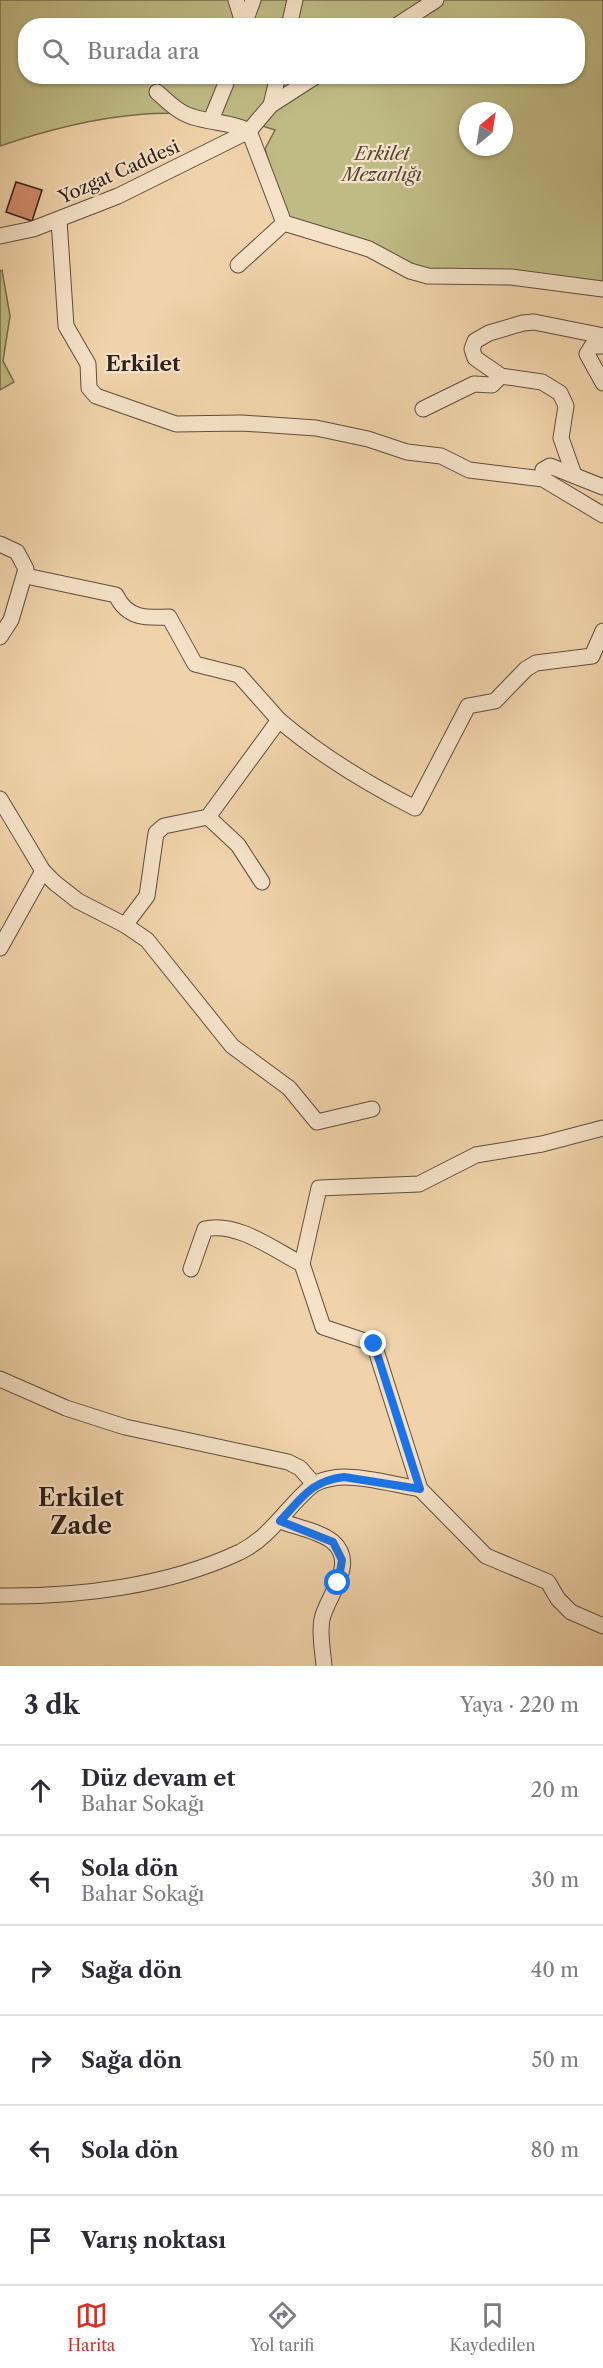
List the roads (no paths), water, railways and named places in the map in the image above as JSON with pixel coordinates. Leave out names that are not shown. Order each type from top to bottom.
[{"type":"street","points":[[236,0],[242,18]]},
{"type":"street","points":[[246,18],[253,0]]},
{"type":"street","points":[[291,18],[295,0]]},
{"type":"street","points":[[408,18],[436,0]]},
{"type":"street","points":[[211,120],[226,84]]},
{"type":"street","points":[[272,105],[276,84]]},
{"type":"street","points":[[249,131],[272,105],[304,84]]},
{"type":"street","points":[[157,92],[174,107],[192,117],[235,124],[249,131],[284,223]]},
{"type":"street","name":"Yozgat Caddesi","points":[[0,236],[33,229],[142,186],[249,131]]},
{"type":"street","points":[[59,219],[66,326],[86,359],[89,388],[96,396],[176,424],[242,423],[316,428],[368,439],[407,452],[441,456],[469,470],[543,479],[603,515]]},
{"type":"street","points":[[238,265],[284,223]]},
{"type":"street","points":[[284,223],[369,249],[410,271],[428,276],[511,277],[603,289]]},
{"type":"street","points":[[574,476],[561,438],[566,406],[560,393],[542,382],[501,376],[475,358],[472,349],[479,339],[500,329],[534,322],[603,336]]},
{"type":"street","points":[[603,346],[592,346],[587,354],[603,383]]},
{"type":"street","points":[[423,410],[474,384],[492,384],[501,376]]},
{"type":"street","points":[[543,479],[543,470],[550,466],[603,487]]},
{"type":"street","points":[[0,544],[12,548],[22,557],[26,576],[11,620],[0,637]]},
{"type":"street","points":[[26,576],[116,595],[128,612],[140,617],[170,617],[195,664],[239,675],[279,720],[313,749],[415,808],[468,706],[495,701],[526,669],[536,663],[597,658],[603,631]]},
{"type":"street","points":[[125,925],[147,896],[156,833],[164,826],[208,817],[279,720]]},
{"type":"street","points":[[0,799],[43,871],[78,902],[125,925],[157,950],[232,1046],[289,1088],[317,1122],[372,1109]]},
{"type":"street","points":[[208,817],[238,845],[262,882]]},
{"type":"street","points":[[0,948],[43,871]]},
{"type":"street","points":[[603,1128],[581,1131],[542,1144],[476,1155],[419,1184],[319,1188],[302,1264],[323,1327],[374,1344],[420,1489],[486,1556],[548,1582],[558,1599],[571,1612],[603,1626]]},
{"type":"street","points":[[191,1269],[205,1229],[218,1227],[237,1231],[302,1264]]},
{"type":"street","points":[[0,1379],[66,1408],[125,1427],[288,1462],[300,1468],[314,1484]]},
{"type":"street","points":[[0,1596],[72,1593],[158,1579],[242,1551],[266,1535],[314,1484],[344,1477],[420,1489]]},
{"type":"street","points":[[280,1521],[328,1539],[341,1553],[342,1567],[338,1583],[322,1620],[324,1666]]},
{"type":"district","name":"Erkilet","points":[[143,364]]},
{"type":"district","name":"Erkilet Zade","points":[[81,1512]]},
{"type":"park label","name":"Erkilet Mezarlığı","points":[[382,164]]}]
